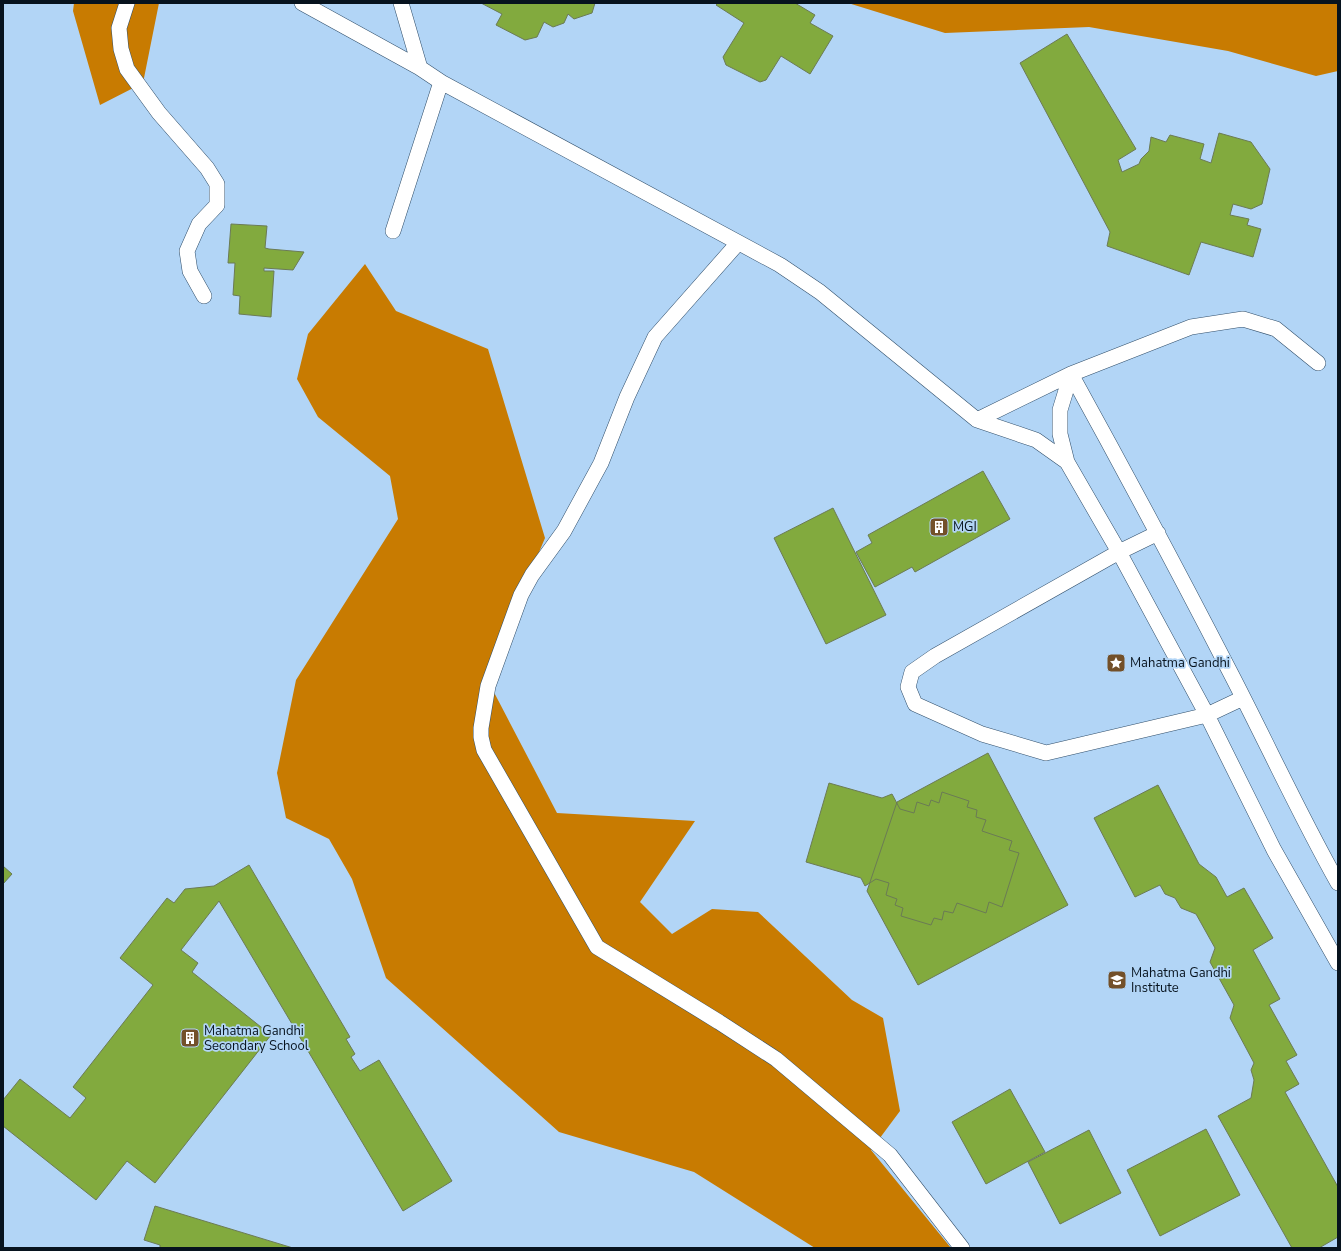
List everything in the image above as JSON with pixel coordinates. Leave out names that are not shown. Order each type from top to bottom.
[{"type":"lane","points":[[127,3],[119,28],[120,49],[127,69],[159,113],[207,168],[216,184],[217,206],[199,224],[188,251],[190,271],[204,296]]},
{"type":"lane","points":[[302,3],[420,68],[441,82],[780,265],[820,292],[976,420],[1036,440],[1067,462]]},
{"type":"lane","points":[[401,3],[420,68]]},
{"type":"lane","points":[[392,231],[441,82]]},
{"type":"lane","points":[[738,243],[655,337],[627,397],[601,463],[564,531],[532,575],[521,595],[488,686],[481,728],[481,737],[484,750],[597,947],[776,1059],[890,1155],[962,1248]]},
{"type":"lane","points":[[976,420],[1071,374],[1191,327],[1243,319],[1276,329],[1318,363]]},
{"type":"lane","points":[[1071,374],[1060,410],[1060,434],[1067,462],[1119,552],[1207,715],[1274,850],[1338,963]]},
{"type":"lane","points":[[1071,374],[1158,533],[1243,698],[1309,831],[1338,883]]},
{"type":"lane","points":[[1158,533],[1119,552],[935,656],[912,672],[908,688],[915,704],[982,734],[1046,753],[1207,715],[1243,698]]},
{"type":"shaded area","points":[[74,3],[159,3],[143,83],[100,105],[73,11]]},
{"type":"shaded area","points":[[848,3],[1338,3],[1338,71],[1316,76],[1228,51],[1089,27],[945,33]]},
{"type":"shaded area","points":[[365,264],[396,311],[488,349],[545,538],[486,677],[557,813],[695,821],[640,902],[672,934],[712,909],[758,912],[852,1000],[883,1018],[900,1111],[871,1150],[951,1248],[815,1248],[694,1172],[559,1132],[386,978],[352,879],[329,839],[286,818],[277,773],[296,680],[398,519],[390,476],[318,417],[297,379],[308,334]]},
{"type":"building","points":[[481,3],[595,3],[592,13],[574,19],[568,14],[564,23],[553,27],[544,22],[537,37],[525,40],[496,25],[502,14]]},
{"type":"building","points":[[718,3],[795,3],[815,15],[810,23],[833,36],[810,74],[781,56],[766,80],[760,82],[726,65],[723,57],[744,23],[716,5]]},
{"type":"building","points":[[1067,34],[1136,149],[1118,160],[1122,172],[1139,164],[1141,159],[1149,151],[1151,137],[1166,142],[1170,135],[1204,144],[1200,159],[1211,163],[1219,133],[1251,142],[1270,169],[1262,204],[1251,209],[1233,204],[1230,215],[1249,219],[1247,225],[1261,229],[1253,257],[1201,242],[1189,275],[1107,246],[1110,232],[1020,63]]},
{"type":"building","points":[[231,224],[267,226],[265,248],[304,252],[293,270],[264,268],[264,271],[274,271],[271,317],[239,314],[240,296],[233,295],[235,263],[228,263]]},
{"type":"building","name":"MGI","points":[[983,471],[1010,519],[915,572],[912,567],[875,587],[856,552],[872,543],[868,535]]},
{"type":"building","points":[[833,508],[886,615],[826,644],[774,538]]},
{"type":"building","points":[[988,753],[1068,905],[918,985],[867,891],[897,802]]},
{"type":"building","points":[[829,783],[882,798],[892,794],[900,809],[914,813],[917,802],[929,806],[931,800],[939,803],[942,792],[969,801],[967,807],[977,810],[976,817],[986,820],[982,831],[1012,841],[1009,850],[1019,853],[1002,907],[989,902],[986,913],[957,903],[953,913],[944,911],[942,920],[934,918],[931,925],[901,916],[903,908],[895,905],[897,899],[886,895],[889,883],[876,879],[865,886],[861,878],[806,862]]},
{"type":"building","points":[[1158,785],[1199,864],[1216,877],[1227,897],[1244,888],[1273,938],[1253,950],[1280,999],[1269,1005],[1297,1055],[1286,1061],[1299,1084],[1285,1092],[1338,1187],[1338,1237],[1319,1248],[1292,1248],[1218,1116],[1251,1098],[1254,1080],[1251,1070],[1254,1063],[1230,1018],[1234,1005],[1210,962],[1215,948],[1196,914],[1181,908],[1175,898],[1165,894],[1160,885],[1135,897],[1094,818]]},
{"type":"building","name":"Mahatma Gandhi Secondary School","points":[[249,865],[350,1037],[346,1039],[355,1054],[351,1057],[360,1071],[379,1060],[452,1181],[403,1211],[219,901],[181,950],[198,963],[192,972],[271,1035],[155,1183],[127,1161],[96,1200],[3,1126],[3,1100],[20,1079],[70,1118],[86,1098],[73,1087],[153,985],[120,958],[167,898],[174,903],[185,889],[214,886]]},
{"type":"building","points":[[3,866],[12,874],[3,884]]},
{"type":"building","points":[[1010,1089],[1045,1152],[986,1184],[952,1122]]},
{"type":"building","points":[[1206,1129],[1240,1195],[1160,1236],[1127,1170]]},
{"type":"building","points":[[1089,1130],[1121,1193],[1060,1224],[1028,1162]]},
{"type":"building","points":[[155,1206],[293,1248],[160,1248],[160,1245],[144,1240]]},
{"type":"place","name":"MGI","points":[[939,527]]},
{"type":"place","name":"Mahatma Gandhi","points":[[1116,663]]},
{"type":"place","name":"Mahatma Gandhi Institute","points":[[1117,980]]},
{"type":"place","name":"Mahatma Gandhi Secondary School","points":[[190,1038]]}]
